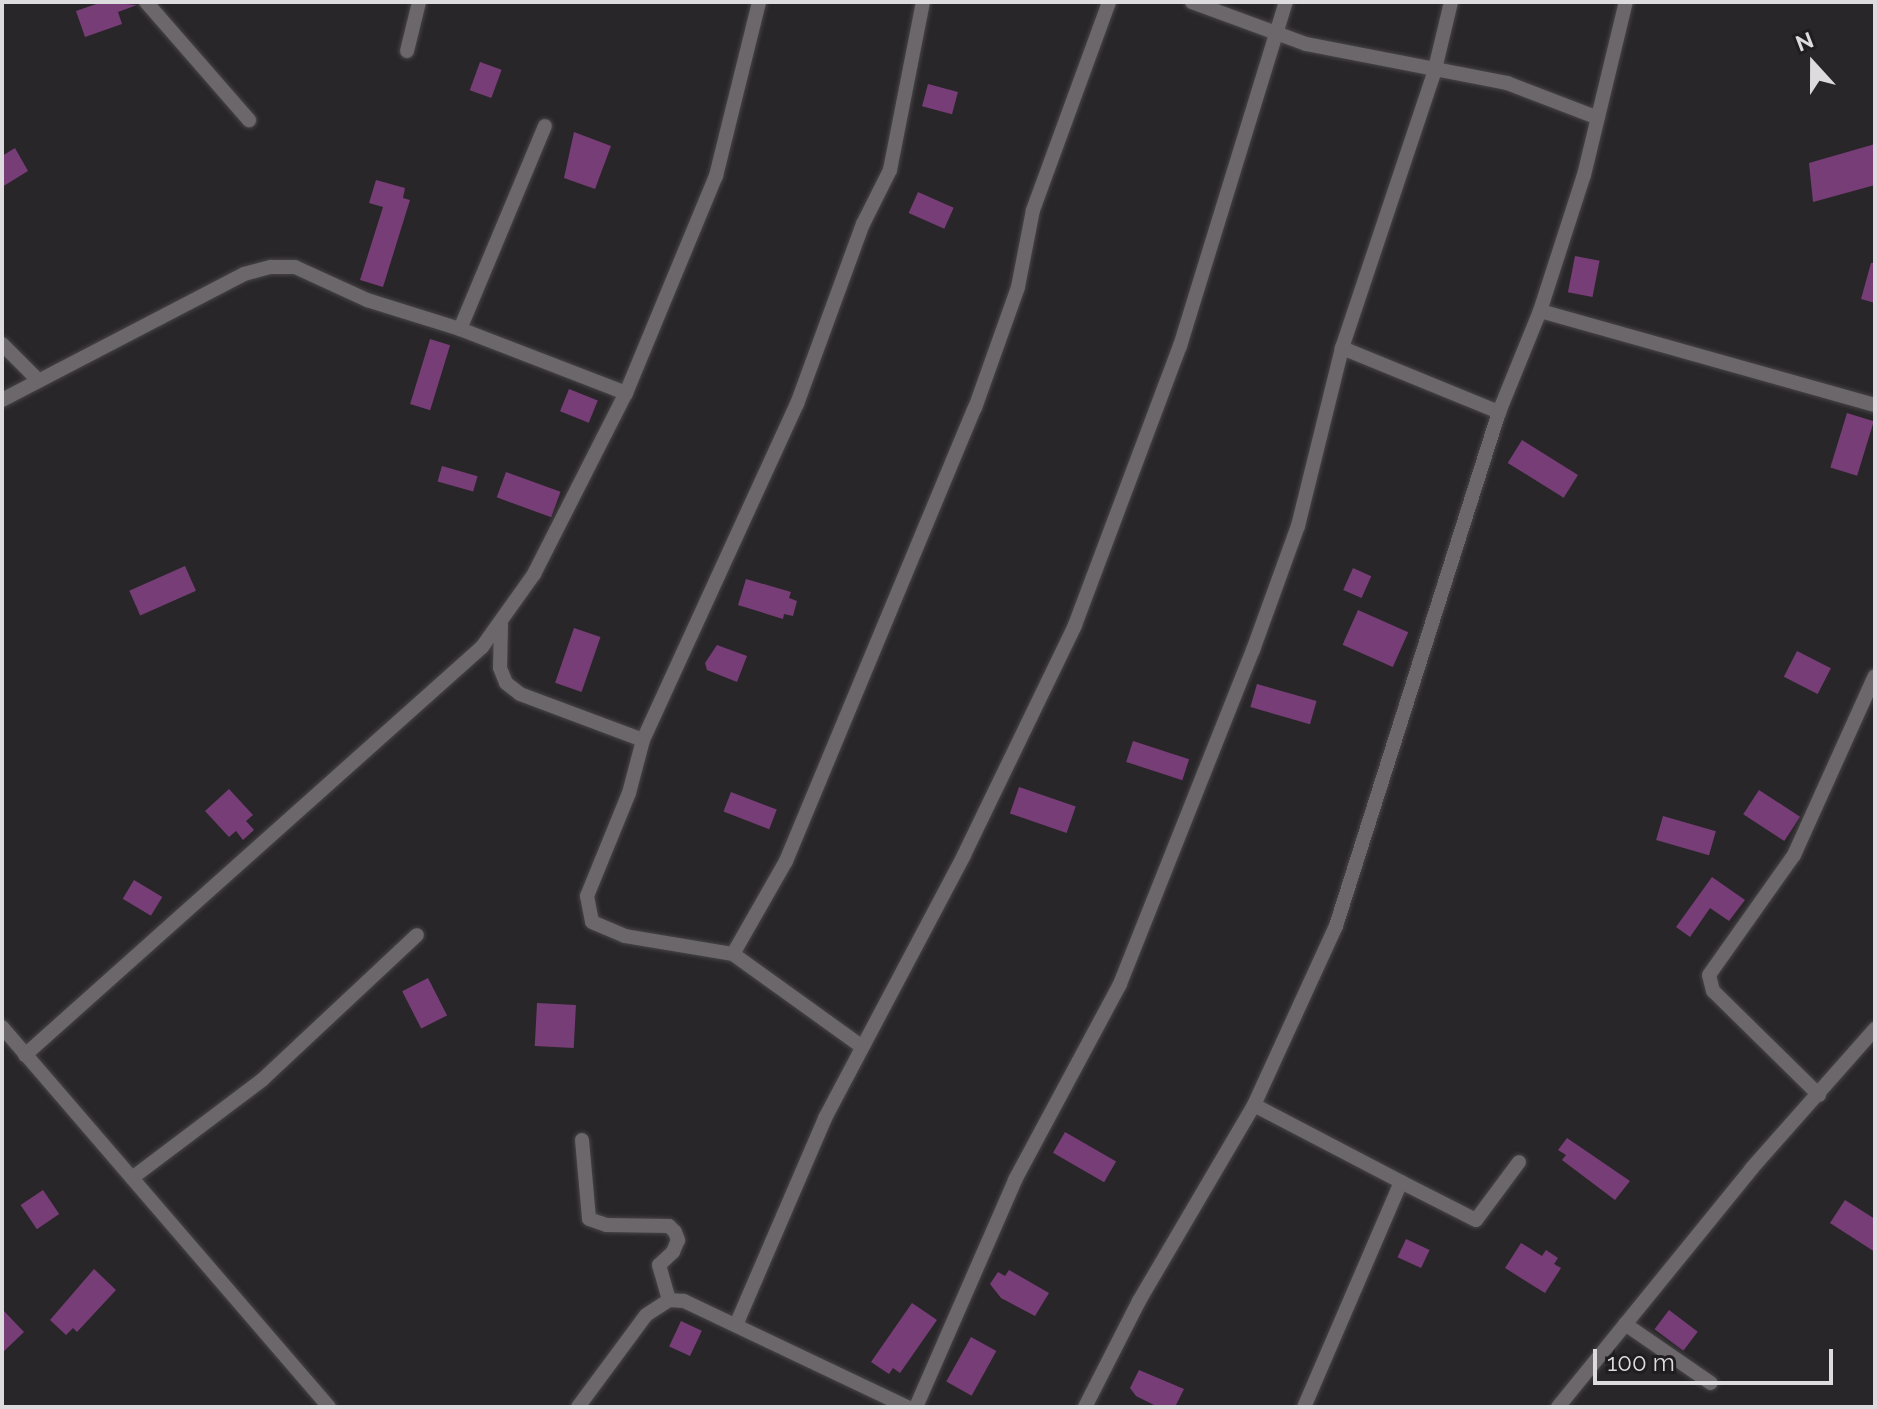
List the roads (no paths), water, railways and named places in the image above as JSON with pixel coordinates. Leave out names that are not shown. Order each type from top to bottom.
[{"type":"street","points":[[146,2],[249,120]]},
{"type":"street","points":[[407,51],[419,2]]},
{"type":"street","points":[[25,1055],[501,625],[534,574],[626,393],[716,176],[759,2]]},
{"type":"street","points":[[861,1046],[733,954],[605,931],[587,909],[643,740],[797,404],[863,224],[890,170],[923,2]]},
{"type":"street","points":[[733,954],[786,861],[975,408],[1018,287],[1033,210],[1109,2]]},
{"type":"street","points":[[1192,2],[1274,34],[1434,73],[1507,83],[1598,118]]},
{"type":"street","points":[[736,1325],[861,1046],[1016,750],[1115,528],[1180,346],[1286,2]]},
{"type":"street","points":[[916,1407],[1015,1180],[1120,984],[1298,526],[1342,348],[1434,73],[1451,2]]},
{"type":"street","points":[[1085,1407],[1139,1301],[1254,1105],[1336,926],[1499,412],[1540,311],[1598,118],[1626,2]]},
{"type":"street","points":[[460,329],[545,126]]},
{"type":"street","points":[[2,400],[244,274],[271,267],[295,267],[367,300],[460,329],[626,393]]},
{"type":"street","points":[[1540,311],[1875,405]]},
{"type":"street","points":[[2,344],[39,381]]},
{"type":"street","points":[[1342,348],[1499,412]]},
{"type":"street","points":[[501,625],[500,668],[506,683],[520,694],[643,740]]},
{"type":"street","points":[[1819,1095],[1713,991],[1709,975],[1794,855],[1875,676]]},
{"type":"street","points":[[132,1178],[262,1080],[417,935]]},
{"type":"street","points":[[2,1027],[329,1407]]},
{"type":"street","points":[[1558,1407],[1752,1168],[1875,1029]]},
{"type":"street","points":[[1254,1105],[1476,1220],[1519,1162]]},
{"type":"street","points":[[582,1140],[589,1219],[606,1225],[669,1226],[675,1232],[678,1240],[673,1252],[659,1265],[669,1300]]},
{"type":"street","points":[[1304,1407],[1401,1182]]},
{"type":"street","points":[[669,1300],[736,1325],[907,1407]]},
{"type":"street","points":[[578,1407],[646,1315],[669,1300]]},
{"type":"street","points":[[1625,1324],[1711,1383]]}]
